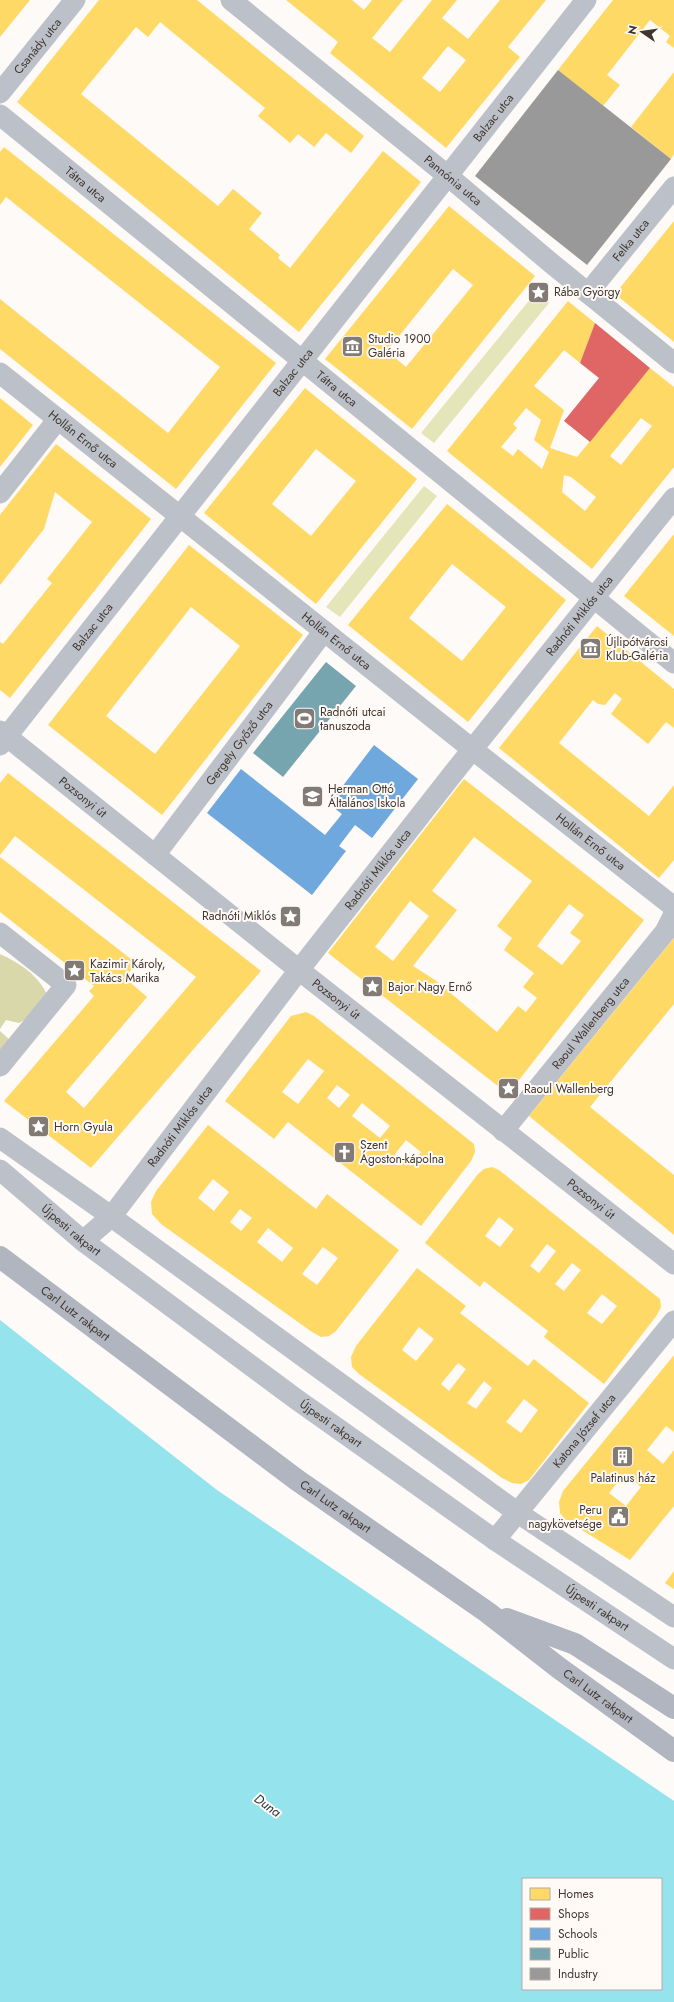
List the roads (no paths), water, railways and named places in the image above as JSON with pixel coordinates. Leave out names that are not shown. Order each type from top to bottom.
[{"type":"main road","name":"Carl Lutz rakpart","points":[[0,1257],[297,1480],[487,1612],[559,1668],[674,1751]]},
{"type":"main road","points":[[487,1612],[575,1644],[674,1708]]},
{"type":"street","name":"Csanády utca","points":[[0,93],[75,0]]},
{"type":"street","name":"Pannónia utca","points":[[231,0],[448,176],[674,363]]},
{"type":"street","name":"Balzac utca","points":[[2,738],[180,516],[586,0]]},
{"type":"street","name":"Tátra utca","points":[[0,115],[674,663]]},
{"type":"street","name":"Felka utca","points":[[588,293],[674,187]]},
{"type":"street","name":"Hollán Ernő utca","points":[[0,373],[674,908]]},
{"type":"street","points":[[0,493],[58,419]]},
{"type":"street","name":"Radnóti Miklós utca","points":[[83,1241],[111,1217],[299,970],[472,749],[674,498]]},
{"type":"street","name":"Gergely Győző utca","points":[[155,855],[324,631]]},
{"type":"street","name":"Pozsonyi út","points":[[2,738],[155,855],[503,1131],[674,1264]]},
{"type":"street","name":"Raoul Wallenberg utca","points":[[503,1131],[665,932],[674,914]]},
{"type":"street","points":[[0,933],[66,985],[0,1066]]},
{"type":"street","points":[[0,1138],[518,1513],[674,1617]]},
{"type":"street","name":"Újpesti rakpart","points":[[0,1170],[83,1241],[296,1399],[495,1540],[674,1659]]},
{"type":"street","name":"Katona József utca","points":[[495,1540],[674,1321]]},
{"type":"water","name":"Duna","points":[[0,1320],[217,1490],[674,1801],[674,2002],[0,2002]]},
{"type":"place","name":"Rába György","points":[[538,292]]},
{"type":"place","name":"Studio 1900 Galéria","points":[[353,346]]},
{"type":"place","name":"Újlipótvárosi Klub-Galéria","points":[[590,649]]},
{"type":"place","name":"Radnóti utcai tanuszoda","points":[[305,719]]},
{"type":"place","name":"Herman Ottó Általános Iskola","points":[[312,796]]},
{"type":"place","name":"Radnóti Miklós","points":[[291,916]]},
{"type":"place","name":"Kazimir Károly, Takács Marika","points":[[75,971]]},
{"type":"place","name":"Bajor Nagy Ernő","points":[[372,987]]},
{"type":"place","name":"Raoul Wallenberg","points":[[509,1089]]},
{"type":"place","name":"Horn Gyula","points":[[38,1127]]},
{"type":"place","name":"Szent Ágoston-kápolna","points":[[345,1152]]},
{"type":"place","name":"Palatinus ház","points":[[623,1457]]},
{"type":"place","name":"Peru nagykövetsége","points":[[618,1517]]}]
